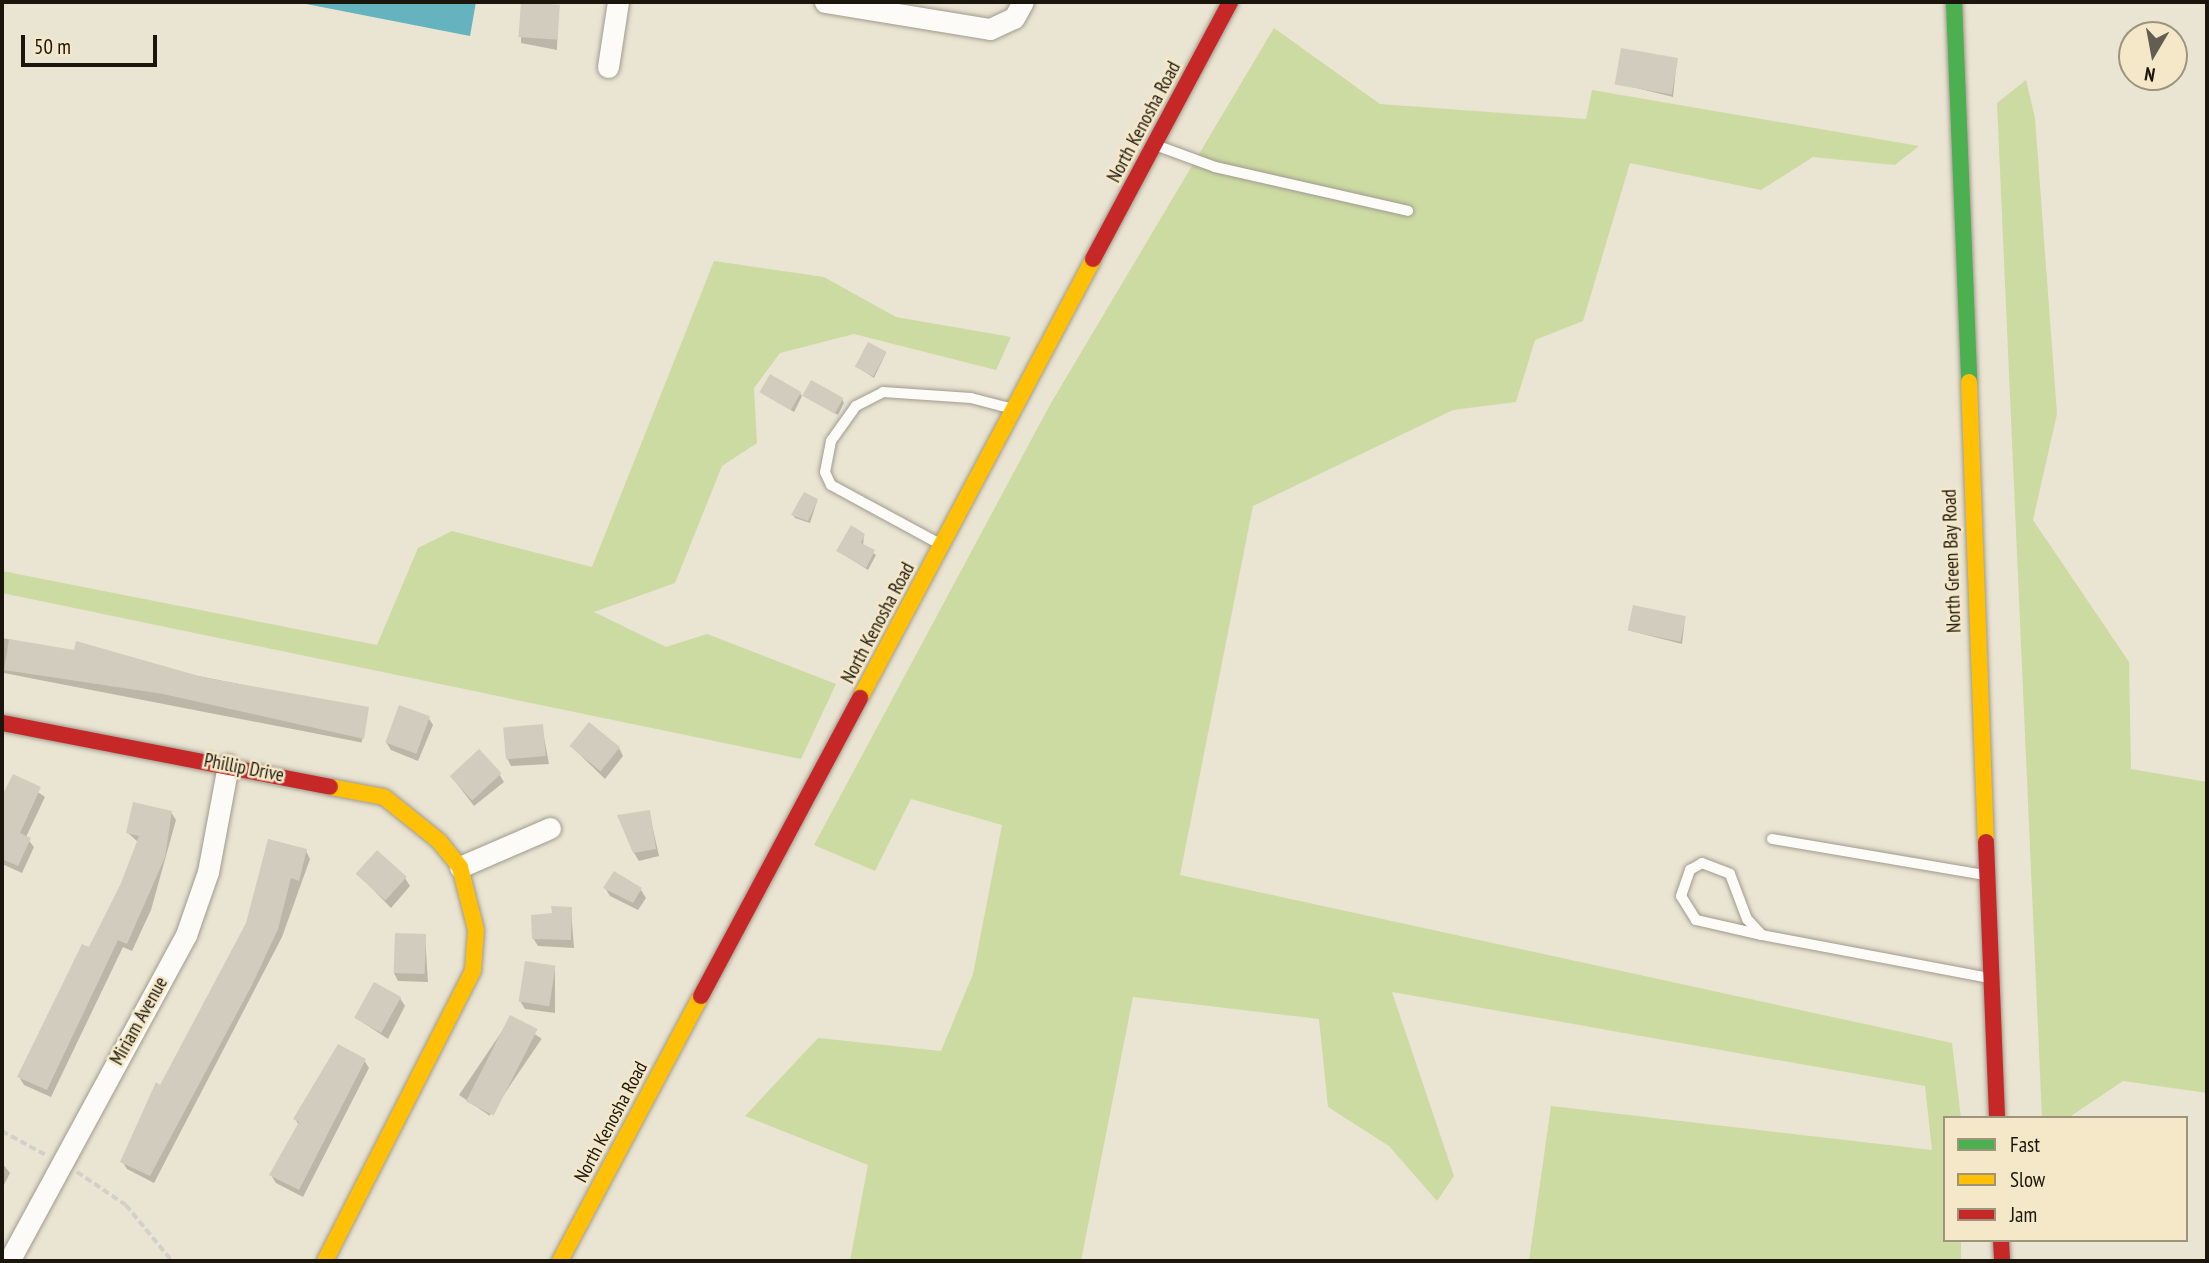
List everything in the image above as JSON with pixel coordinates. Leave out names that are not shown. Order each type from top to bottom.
[{"type":"street","points":[[608,67],[618,2]]},
{"type":"street","points":[[825,2],[990,29],[1014,18],[1023,2]]},
{"type":"street","name":"North Kenosha Road","points":[[560,1261],[943,546],[1230,2]]},
{"type":"street","name":"North Green Bay Road","points":[[1954,2],[1985,875],[1997,1116]]},
{"type":"street","name":"Phillip Drive","points":[[2,723],[384,797],[439,841],[460,867],[476,930],[473,970],[325,1261]]},
{"type":"street","name":"Miriam Avenue","points":[[9,1261],[186,935],[208,872],[228,765]]},
{"type":"street","points":[[460,867],[550,828]]},
{"type":"street","points":[[2001,1242],[2002,1261]]},
{"type":"lane","points":[[1155,145],[1227,170],[1408,211]]},
{"type":"lane","points":[[943,546],[831,485],[825,472],[831,441],[856,406],[883,392],[971,398],[1015,410]]},
{"type":"lane","points":[[1772,839],[1985,875]]},
{"type":"lane","points":[[1762,935],[1747,919],[1730,874],[1702,863],[1690,870],[1681,896],[1696,920],[1762,935],[1992,979]]},
{"type":"path","points":[[2,1131],[62,1164],[126,1205],[172,1261]]},
{"type":"green space","points":[[1274,28],[1380,104],[1586,119],[1592,90],[1919,146],[1895,165],[1813,157],[1761,190],[1630,163],[1583,321],[1535,340],[1516,402],[1453,410],[1253,506],[1180,875],[1952,1043],[1961,1116],[1943,1116],[1943,1242],[1961,1242],[1961,1261],[1529,1261],[1551,1106],[1932,1150],[1925,1086],[1392,992],[1454,1176],[1437,1201],[1389,1146],[1328,1107],[1319,1019],[1133,997],[1081,1261],[850,1261],[868,1165],[745,1116],[818,1038],[941,1051],[973,974],[1002,825],[911,799],[875,871],[814,845],[1051,403]]},
{"type":"green space","points":[[2026,80],[2035,118],[2057,414],[2033,520],[2129,662],[2131,769],[2207,782],[2207,1093],[2123,1081],[2071,1116],[2042,1116],[1997,103]]},
{"type":"green space","points":[[714,261],[824,277],[896,317],[1011,337],[996,370],[854,334],[780,353],[754,388],[757,443],[722,466],[675,583],[594,612],[666,647],[707,634],[836,684],[801,759],[2,593],[2,571],[377,645],[418,548],[452,531],[592,567]]},
{"type":"water","points":[[296,2],[476,2],[470,36]]},
{"type":"building","points":[[521,2],[560,5],[557,40],[519,37]]},
{"type":"building","points":[[1621,48],[1678,58],[1672,95],[1615,84]]},
{"type":"building","points":[[868,342],[887,352],[873,377],[855,367]]},
{"type":"building","points":[[770,374],[801,392],[791,410],[760,392]]},
{"type":"building","points":[[811,380],[843,398],[835,414],[802,396]]},
{"type":"building","points":[[804,492],[818,499],[808,521],[791,515]]},
{"type":"building","points":[[851,525],[865,534],[861,543],[875,550],[866,568],[836,551]]},
{"type":"building","points":[[1633,605],[1686,616],[1680,642],[1628,630]]},
{"type":"building","points":[[9,639],[74,650],[76,641],[206,678],[369,707],[364,739],[163,694],[4,670]]},
{"type":"building","points":[[399,705],[430,716],[416,754],[385,743]]},
{"type":"building","points":[[589,722],[620,747],[601,771],[569,746]]},
{"type":"building","points":[[543,724],[546,756],[506,759],[503,727]]},
{"type":"building","points":[[479,749],[502,773],[472,800],[450,776]]},
{"type":"building","points":[[13,774],[41,787],[20,833],[31,838],[18,866],[2,859],[2,796]]},
{"type":"building","points":[[133,802],[172,811],[165,857],[127,944],[118,940],[47,1090],[17,1077],[82,944],[89,947],[121,883],[139,836],[126,833]]},
{"type":"building","points":[[650,810],[656,849],[633,853],[617,815]]},
{"type":"building","points":[[268,839],[307,849],[299,881],[291,878],[278,929],[252,985],[150,1176],[120,1162],[156,1082],[160,1085],[246,923]]},
{"type":"building","points":[[377,850],[407,877],[385,901],[356,874]]},
{"type":"building","points":[[614,871],[642,888],[633,903],[603,888]]},
{"type":"building","points":[[551,906],[572,907],[571,940],[532,939],[531,915],[552,913]]},
{"type":"building","points":[[395,933],[426,934],[425,974],[394,973]]},
{"type":"building","points":[[525,961],[556,966],[549,1006],[519,1001]]},
{"type":"building","points":[[374,982],[401,997],[381,1033],[354,1018]]},
{"type":"building","points":[[510,1015],[538,1029],[494,1116],[466,1101]]},
{"type":"building","points":[[338,1044],[366,1059],[299,1190],[269,1175],[299,1122],[293,1119]]},
{"type":"traffic: fast","points":[[1954,2],[1969,382]]},
{"type":"traffic: slow","points":[[860,698],[1093,259]]},
{"type":"traffic: slow","points":[[1969,382],[1986,842]]},
{"type":"traffic: slow","points":[[325,1261],[473,970],[476,930],[460,867],[439,841],[384,797],[330,787]]},
{"type":"traffic: slow","points":[[560,1261],[701,996]]},
{"type":"traffic: jam","points":[[1093,259],[1230,2]]},
{"type":"traffic: jam","points":[[701,996],[860,698]]},
{"type":"traffic: jam","points":[[2,723],[330,787]]},
{"type":"traffic: jam","points":[[1986,842],[1997,1116]]},
{"type":"traffic: jam","points":[[2001,1242],[2002,1261]]}]
